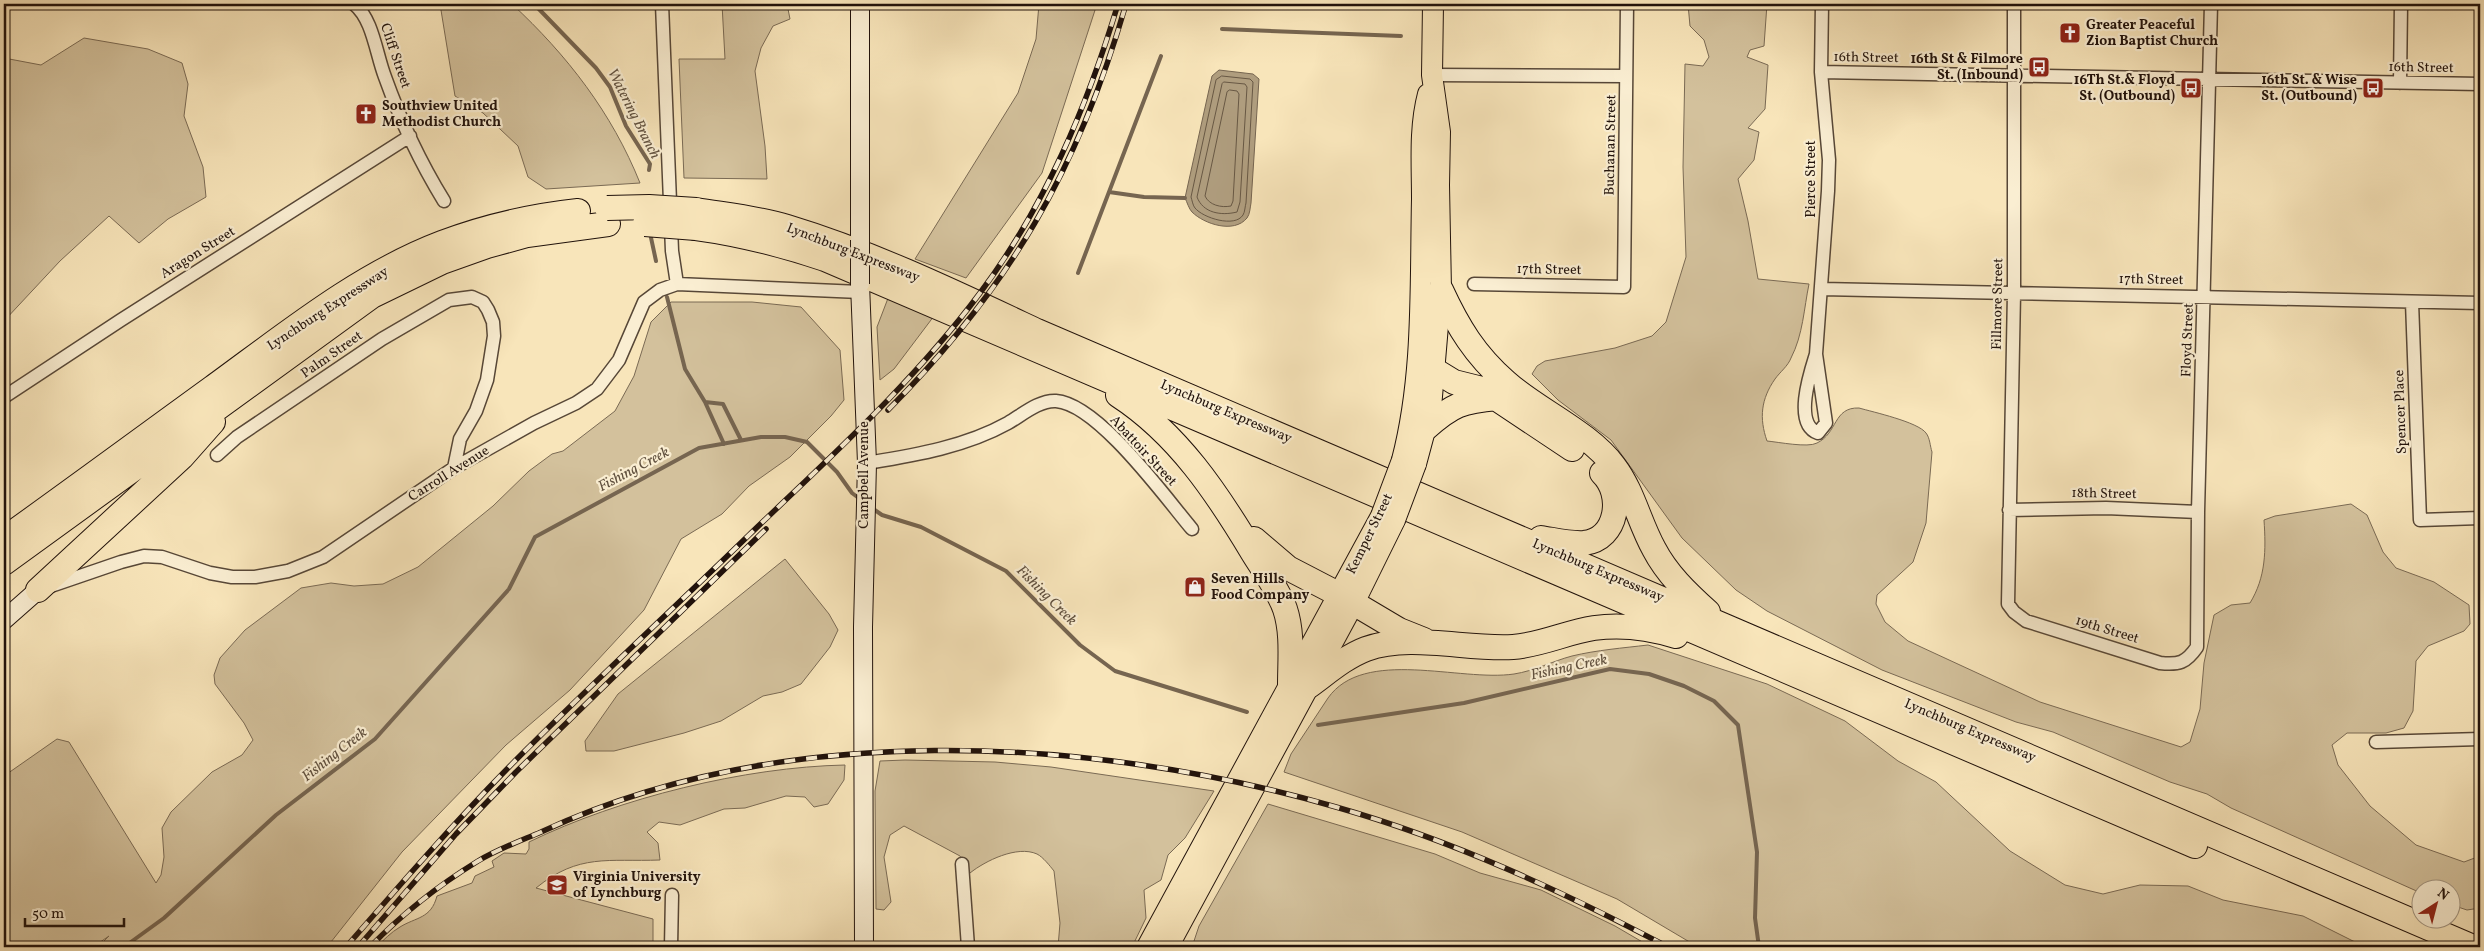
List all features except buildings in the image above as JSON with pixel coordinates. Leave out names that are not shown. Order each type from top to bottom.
[{"type":"highway","name":"Lynchburg Expressway","points":[[4,539],[302,323],[374,276],[441,243],[492,226],[534,216],[608,216],[654,223],[696,219],[785,226],[917,277],[1037,331],[2412,921]]},
{"type":"highway","name":"Lynchburg Expressway","points":[[4,563],[372,296],[442,262],[527,235],[608,216]]},
{"type":"highway","name":"Lynchburg Expressway","points":[[696,219],[734,233],[780,244],[825,259],[2432,947]]},
{"type":"highway","points":[[1441,290],[1464,337],[1502,391],[1588,460],[1605,476],[1611,487],[1616,509],[1608,529],[1599,538],[1584,543],[1508,533]]},
{"type":"highway","points":[[1071,364],[1153,420],[1202,474],[1234,521],[1278,593],[1285,610],[1290,632],[1299,686],[1366,649],[1389,644],[1434,643]]},
{"type":"highway","points":[[1427,370],[1462,370],[1502,391],[1595,448],[1613,465],[1628,488],[1653,548],[1665,568],[1684,590],[1725,626]]},
{"type":"highway","points":[[38,590],[182,456],[247,385]]},
{"type":"highway","points":[[1426,428],[1448,409],[1502,391]]},
{"type":"highway","points":[[1234,521],[1288,568],[1400,630],[1434,643],[1449,646],[1514,647],[1594,628],[1624,626],[1656,630],[1774,665]]},
{"type":"highway","name":"Lynchburg Expressway","points":[[2429,928],[2473,947]]},
{"type":"highway","points":[[2433,928],[2480,943]]},
{"type":"main road","name":"Campbell Avenue","points":[[860,4],[860,288],[867,463],[863,627],[864,947]]},
{"type":"main road","name":"Kemper Street","points":[[1409,462],[1408,437],[1427,370],[1441,290],[1438,185],[1440,132],[1432,75],[1433,4]]},
{"type":"main road","name":"Kemper Street","points":[[1155,942],[1347,599],[1388,518],[1409,462],[1426,428],[1427,370],[1422,131],[1432,75]]},
{"type":"main road","name":"Carroll Avenue","points":[[4,620],[38,590]]},
{"type":"main road","name":"Kemper Street","points":[[1168,947],[1299,686]]},
{"type":"street","name":"Cliff Street","points":[[354,4],[363,11],[385,76],[410,136],[444,201]]},
{"type":"street","points":[[662,4],[672,251],[677,284]]},
{"type":"street","name":"Buchanan Street","points":[[1624,287],[1627,4]]},
{"type":"street","name":"Pierce Street","points":[[1816,354],[1826,423],[1818,433],[1807,425],[1806,386],[1816,354],[1822,289],[1829,160],[1821,72],[1822,4]]},
{"type":"street","name":"Fillmore Street","points":[[2008,604],[2014,293],[2014,4]]},
{"type":"street","name":"Floyd Street","points":[[2197,647],[2198,512],[2211,4]]},
{"type":"street","points":[[2400,83],[2402,4]]},
{"type":"street","name":"16th Street","points":[[1821,72],[2480,84]]},
{"type":"street","points":[[1432,75],[1626,76]]},
{"type":"street","name":"Aragon Street","points":[[4,397],[121,320],[410,136]]},
{"type":"street","name":"Carroll Avenue","points":[[38,590],[144,556],[162,557],[210,573],[232,577],[255,577],[288,571],[323,557],[454,468],[534,423],[576,404],[597,389],[619,360],[644,302],[660,290],[677,284],[860,288]]},
{"type":"street","name":"17th Street","points":[[1474,284],[1624,287]]},
{"type":"street","name":"17th Street","points":[[1822,289],[2480,303]]},
{"type":"street","name":"Palm Street","points":[[217,455],[237,437],[382,339],[449,300],[472,297],[483,302],[488,310],[493,322],[494,336],[487,380],[476,411],[460,439],[454,468]]},
{"type":"street","name":"Spencer Place","points":[[2412,302],[2420,520],[2480,518]]},
{"type":"street","name":"Abattoir Street","points":[[867,463],[962,443],[1003,426],[1042,402],[1056,401],[1070,404],[1085,413],[1112,436],[1192,529]]},
{"type":"street","name":"18th Street","points":[[2009,510],[2106,508],[2198,512]]},
{"type":"street","name":"19th Street","points":[[2008,604],[2014,612],[2026,621],[2160,663],[2175,664],[2190,658],[2197,647]]},
{"type":"street","points":[[2376,742],[2480,739]]},
{"type":"street","points":[[962,864],[968,947]]},
{"type":"street","points":[[671,947],[672,895]]},
{"type":"shaded area","points":[[440,4],[512,4],[551,44],[586,86],[616,133],[640,183],[546,189],[528,177],[518,146],[483,113],[455,96]]},
{"type":"shaded area","points":[[722,4],[787,4],[790,19],[773,26],[761,48],[755,71],[765,146],[767,179],[684,178],[679,59],[725,59]]},
{"type":"shaded area","points":[[1039,4],[1097,4],[1042,173],[966,278],[915,259],[1018,93],[1036,39]]},
{"type":"shaded area","points":[[1688,4],[1767,4],[1764,46],[1750,50],[1747,57],[1768,65],[1765,109],[1748,128],[1759,132],[1754,160],[1738,179],[1748,221],[1758,279],[1809,284],[1801,331],[1795,349],[1788,364],[1770,386],[1764,401],[1762,417],[1767,441],[1800,445],[1817,443],[1824,439],[1844,412],[1859,408],[1914,425],[1926,433],[1929,440],[1932,452],[1926,523],[1913,562],[1877,595],[1876,604],[1885,622],[1908,641],[2040,702],[2181,747],[2190,742],[2200,709],[2204,663],[2214,615],[2231,605],[2250,603],[2259,583],[2265,553],[2264,520],[2275,516],[2351,504],[2367,515],[2383,552],[2396,568],[2434,582],[2469,605],[2470,624],[2464,631],[2428,646],[2416,661],[2413,711],[2404,728],[2386,733],[2347,733],[2332,745],[2338,765],[2370,806],[2416,845],[2464,862],[2480,856],[2480,908],[2467,910],[2462,908],[2462,878],[2412,878],[2412,889],[2231,808],[2207,794],[2170,782],[2053,732],[2016,722],[1882,670],[1767,611],[1736,590],[1682,538],[1611,440],[1558,400],[1532,374],[1537,366],[1545,361],[1615,348],[1652,336],[1666,322],[1686,257],[1683,167],[1685,64],[1703,66],[1709,57],[1704,40],[1690,26]]},
{"type":"shaded area","points":[[84,38],[148,49],[182,63],[188,84],[184,116],[203,167],[206,197],[168,219],[139,243],[109,216],[60,261],[4,321],[4,58],[41,65]]},
{"type":"shaded area","points":[[890,293],[934,316],[894,369],[880,380],[877,327]]},
{"type":"shaded area","points":[[671,302],[752,302],[801,307],[840,350],[844,400],[831,416],[790,457],[749,486],[722,514],[681,539],[644,610],[570,690],[506,745],[402,852],[327,947],[98,947],[109,936],[93,947],[21,947],[4,944],[4,776],[57,739],[69,742],[156,883],[161,875],[164,857],[162,828],[171,812],[212,772],[242,755],[253,740],[244,723],[215,684],[214,675],[220,658],[245,630],[301,588],[331,583],[354,586],[383,584],[418,567],[493,506],[529,471],[552,454],[563,451],[615,411],[634,376],[651,322]]},
{"type":"shaded area","points":[[785,559],[829,614],[838,630],[830,647],[801,684],[782,692],[763,696],[721,721],[684,733],[614,751],[586,751],[585,741],[618,694]]},
{"type":"shaded area","points":[[1648,645],[1767,684],[1845,721],[1898,761],[1936,782],[2010,851],[2065,885],[2103,894],[2140,885],[2188,886],[2223,900],[2303,916],[2365,947],[1698,947],[1617,899],[1462,832],[1284,772],[1291,754],[1328,698],[1344,683],[1365,674],[1388,670],[1414,670],[1492,675],[1514,674],[1581,654]]},
{"type":"shaded area","points":[[880,761],[995,762],[1051,767],[1214,791],[1185,838],[1168,855],[1161,880],[1144,890],[1146,918],[1132,947],[1058,947],[1060,923],[1054,871],[1039,855],[1029,852],[1020,851],[993,859],[970,873],[960,856],[904,826],[890,835],[884,857],[891,902],[884,910],[876,909],[875,791]]},
{"type":"shaded area","name":"Virginia University of Lynchburg","points":[[845,765],[844,780],[828,804],[814,807],[805,797],[786,796],[745,808],[724,809],[680,825],[659,822],[647,832],[658,843],[660,860],[609,861],[580,864],[566,869],[536,888],[653,919],[653,947],[376,947],[397,929],[427,913],[437,896],[472,883],[475,876],[494,867],[492,861],[504,853],[526,854],[529,849],[529,842],[564,826],[642,799],[683,788],[766,772]]},
{"type":"shaded area","points":[[1268,804],[1435,854],[1480,873],[1541,890],[1615,926],[1651,947],[1192,947],[1199,926]]},
{"type":"water","points":[[1219,70],[1253,74],[1259,79],[1250,211],[1247,218],[1235,226],[1219,225],[1204,220],[1191,211],[1185,198],[1212,76]]},
{"type":"waterway","name":"Watering Branch","points":[[534,4],[596,68],[610,87],[626,126],[650,164],[649,170]]},
{"type":"waterway","points":[[1222,29],[1401,36]]},
{"type":"waterway","points":[[1078,273],[1161,56]]},
{"type":"waterway","points":[[1109,192],[1144,197],[1185,198]]},
{"type":"waterway","name":"Watering Branch","points":[[650,233],[656,261]]},
{"type":"waterway","name":"Watering Branch","points":[[667,297],[685,369],[705,402],[724,444]]},
{"type":"waterway","name":"Watering Branch","points":[[705,402],[723,404],[741,440]]},
{"type":"waterway","name":"Fishing Creek","points":[[124,947],[164,918],[276,815],[375,739],[509,589],[535,537],[699,448],[761,437],[785,437],[807,442],[837,472],[852,493],[860,499]]},
{"type":"waterway","name":"Fishing Creek","points":[[872,508],[882,515],[921,527],[1006,571],[1080,645],[1115,671],[1247,712]]},
{"type":"waterway","name":"Fishing Creek","points":[[1318,725],[1464,703],[1610,669],[1649,674],[1684,686],[1714,701],[1738,725],[1757,852],[1755,918],[1759,947]]},
{"type":"railway","points":[[346,947],[446,834],[508,768],[869,419],[899,389],[954,326],[1003,260],[1025,226],[1044,190],[1078,118],[1118,4]]},
{"type":"railway","points":[[888,410],[970,318],[1004,271],[1035,223],[1062,173],[1086,120],[1107,64],[1126,4]]},
{"type":"railway","points":[[358,947],[456,834],[516,772],[766,529]]},
{"type":"railway","points":[[370,947],[421,901],[478,861],[517,842],[634,796],[731,771],[832,756],[935,751],[1038,754],[1140,765],[1240,783],[1336,807],[1422,835],[1506,868],[1588,906],[1668,947]]},
{"type":"place","name":"Greater Peaceful Zion Baptist Church","points":[[2070,33]]},
{"type":"place","name":"16th St & Filmore St. (Inbound)","points":[[2039,67]]},
{"type":"place","name":"16Th St.& Floyd St. (Outbound)","points":[[2191,88]]},
{"type":"place","name":"16th St. & Wise St. (Outbound)","points":[[2373,88]]},
{"type":"place","name":"Southview United Methodist Church","points":[[366,114]]},
{"type":"place","name":"Seven Hills Food Company","points":[[1195,587]]},
{"type":"place","name":"Virginia University of Lynchburg","points":[[557,885]]}]
